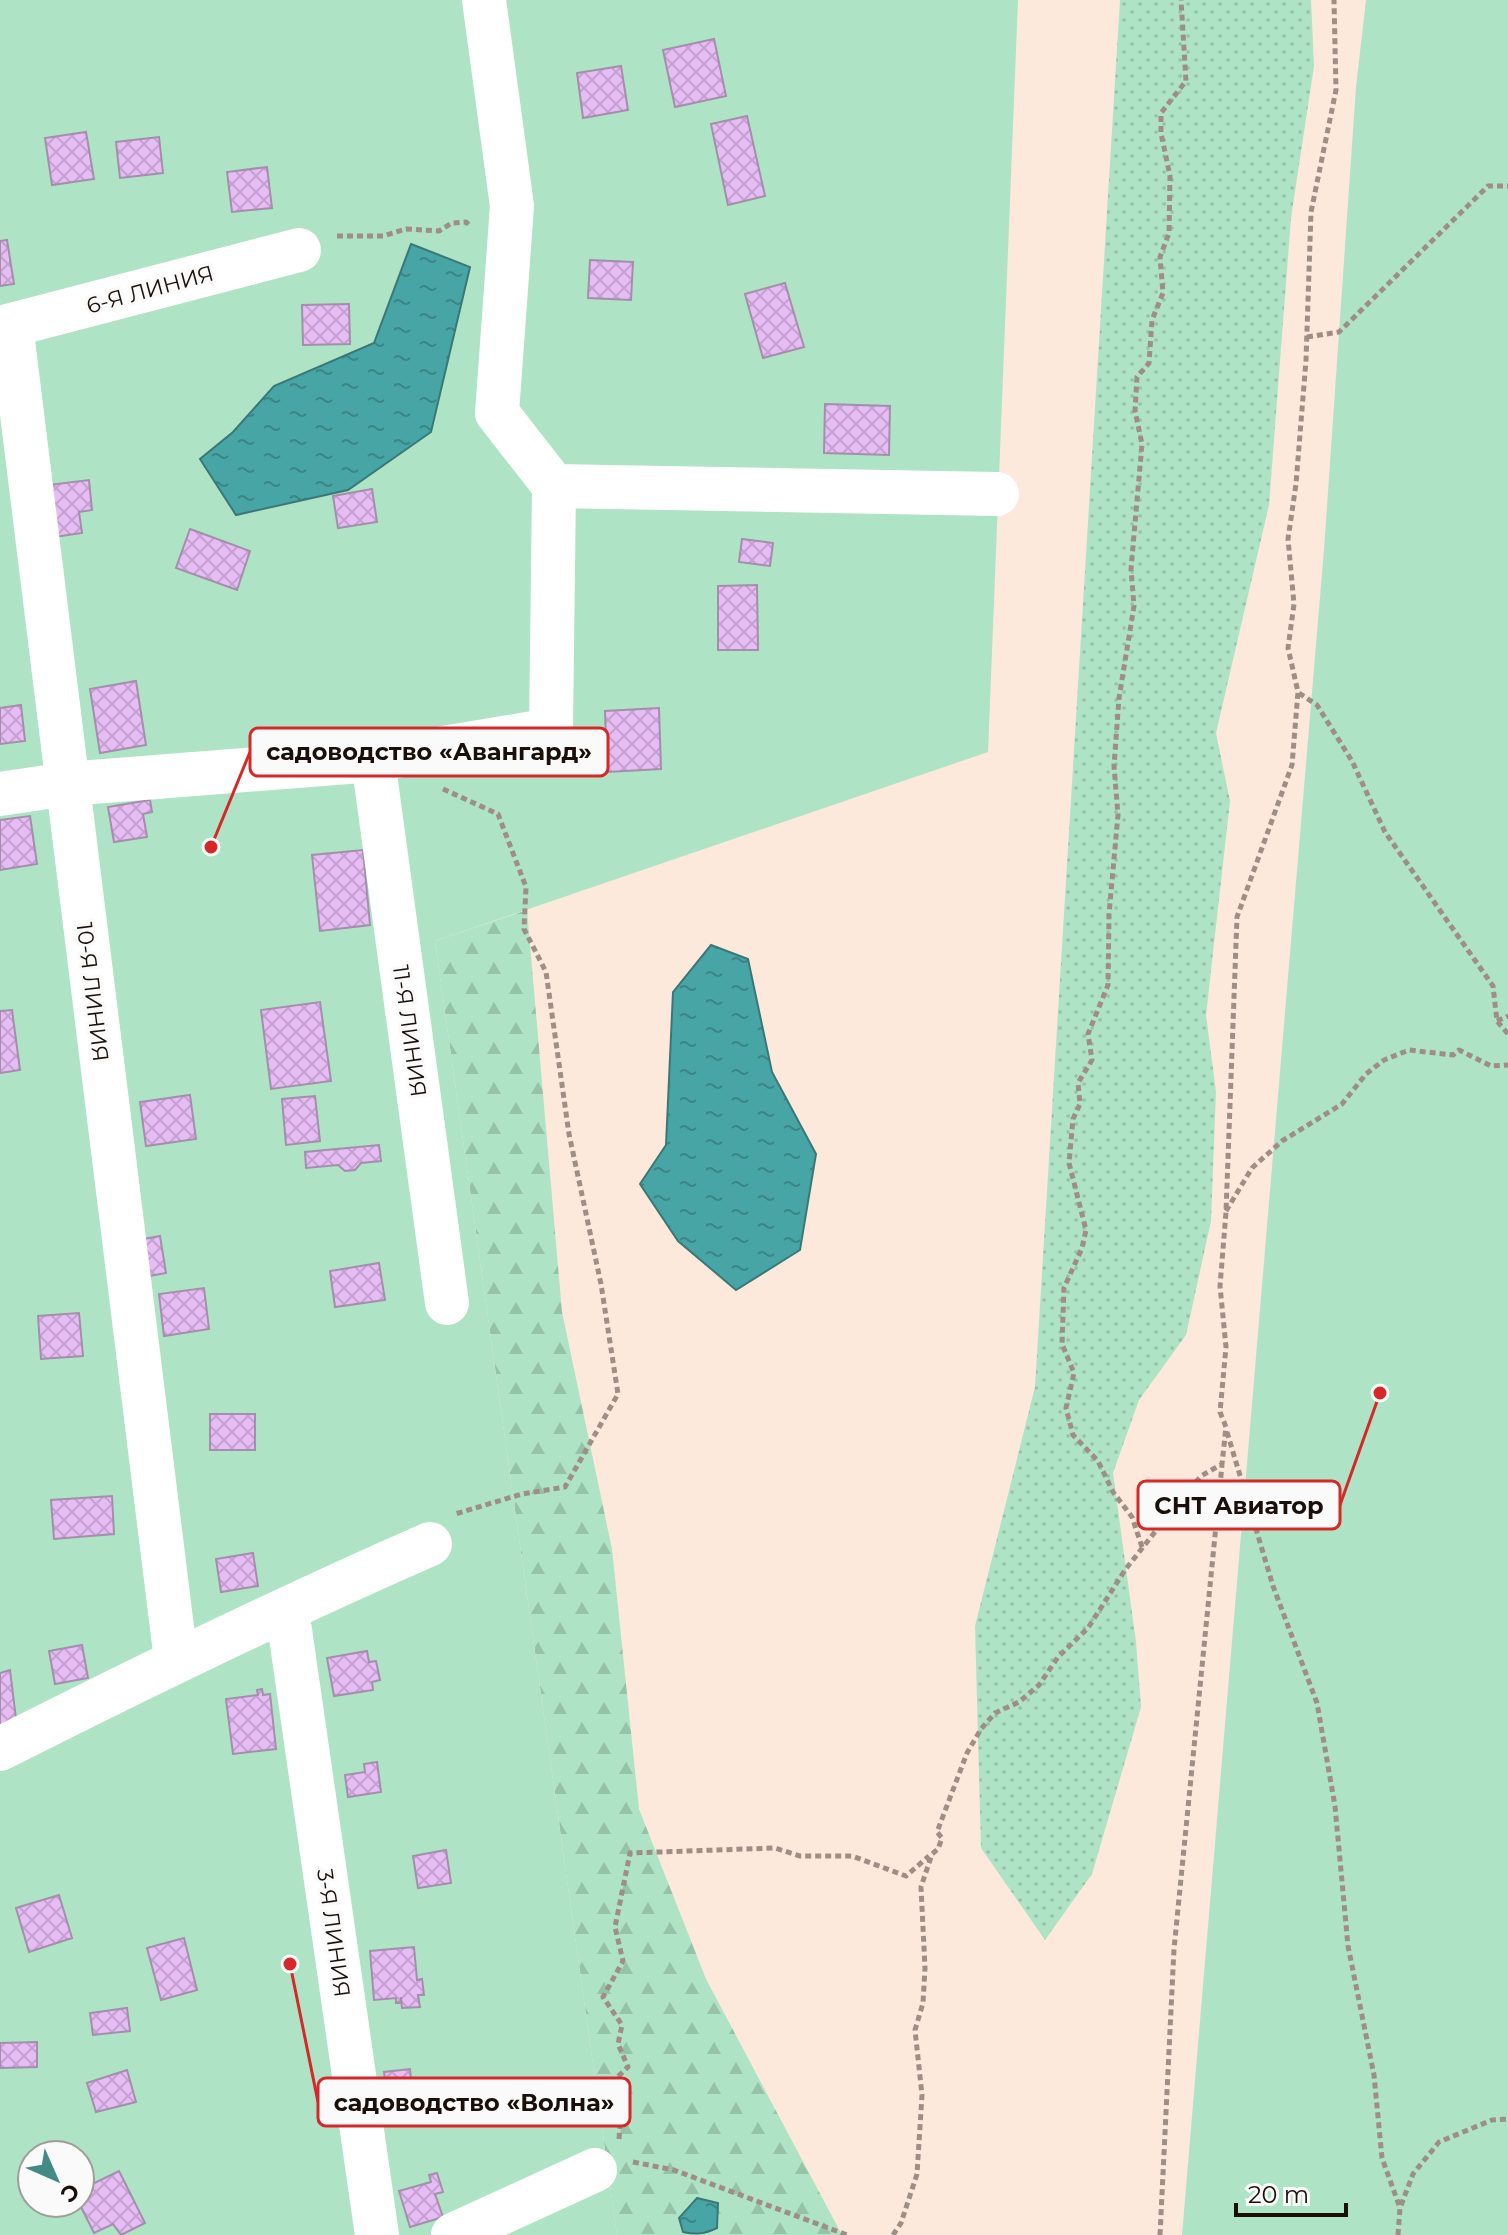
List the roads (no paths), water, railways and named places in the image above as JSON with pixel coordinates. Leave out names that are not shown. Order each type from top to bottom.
[{"type":"street","points":[[0,794],[67,784],[391,757],[551,730],[554,486],[497,413],[512,206],[484,0]]},
{"type":"street","name":"6-Я ЛИНИЯ","points":[[6,326],[299,250]]},
{"type":"street","name":"10-Я ЛИНИЯ","points":[[6,326],[67,784],[176,1660]]},
{"type":"street","points":[[554,486],[997,494]]},
{"type":"street","name":"11-Я ЛИНИЯ","points":[[391,757],[447,1303]]},
{"type":"street","points":[[0,1749],[287,1607],[430,1544]]},
{"type":"street","name":"3-Я ЛИНИЯ","points":[[290,1630],[377,2235]]},
{"type":"street","points":[[453,2235],[609,2167]]},
{"type":"water","points":[[411,244],[470,267],[431,432],[348,490],[236,515],[200,459],[233,432],[274,386],[374,343]]},
{"type":"water","points":[[711,945],[748,959],[772,1072],[816,1154],[800,1250],[736,1290],[678,1241],[640,1184],[666,1145],[673,992]]},
{"type":"water","points":[[697,2198],[718,2203],[717,2228],[700,2233],[683,2232],[679,2218]]},
{"type":"place","name":"садоводство «Авангард»","points":[[211,847]]},
{"type":"place","name":"СНТ Авиатор","points":[[1380,1393]]},
{"type":"place","name":"садоводство «Волна»","points":[[290,1964]]}]
